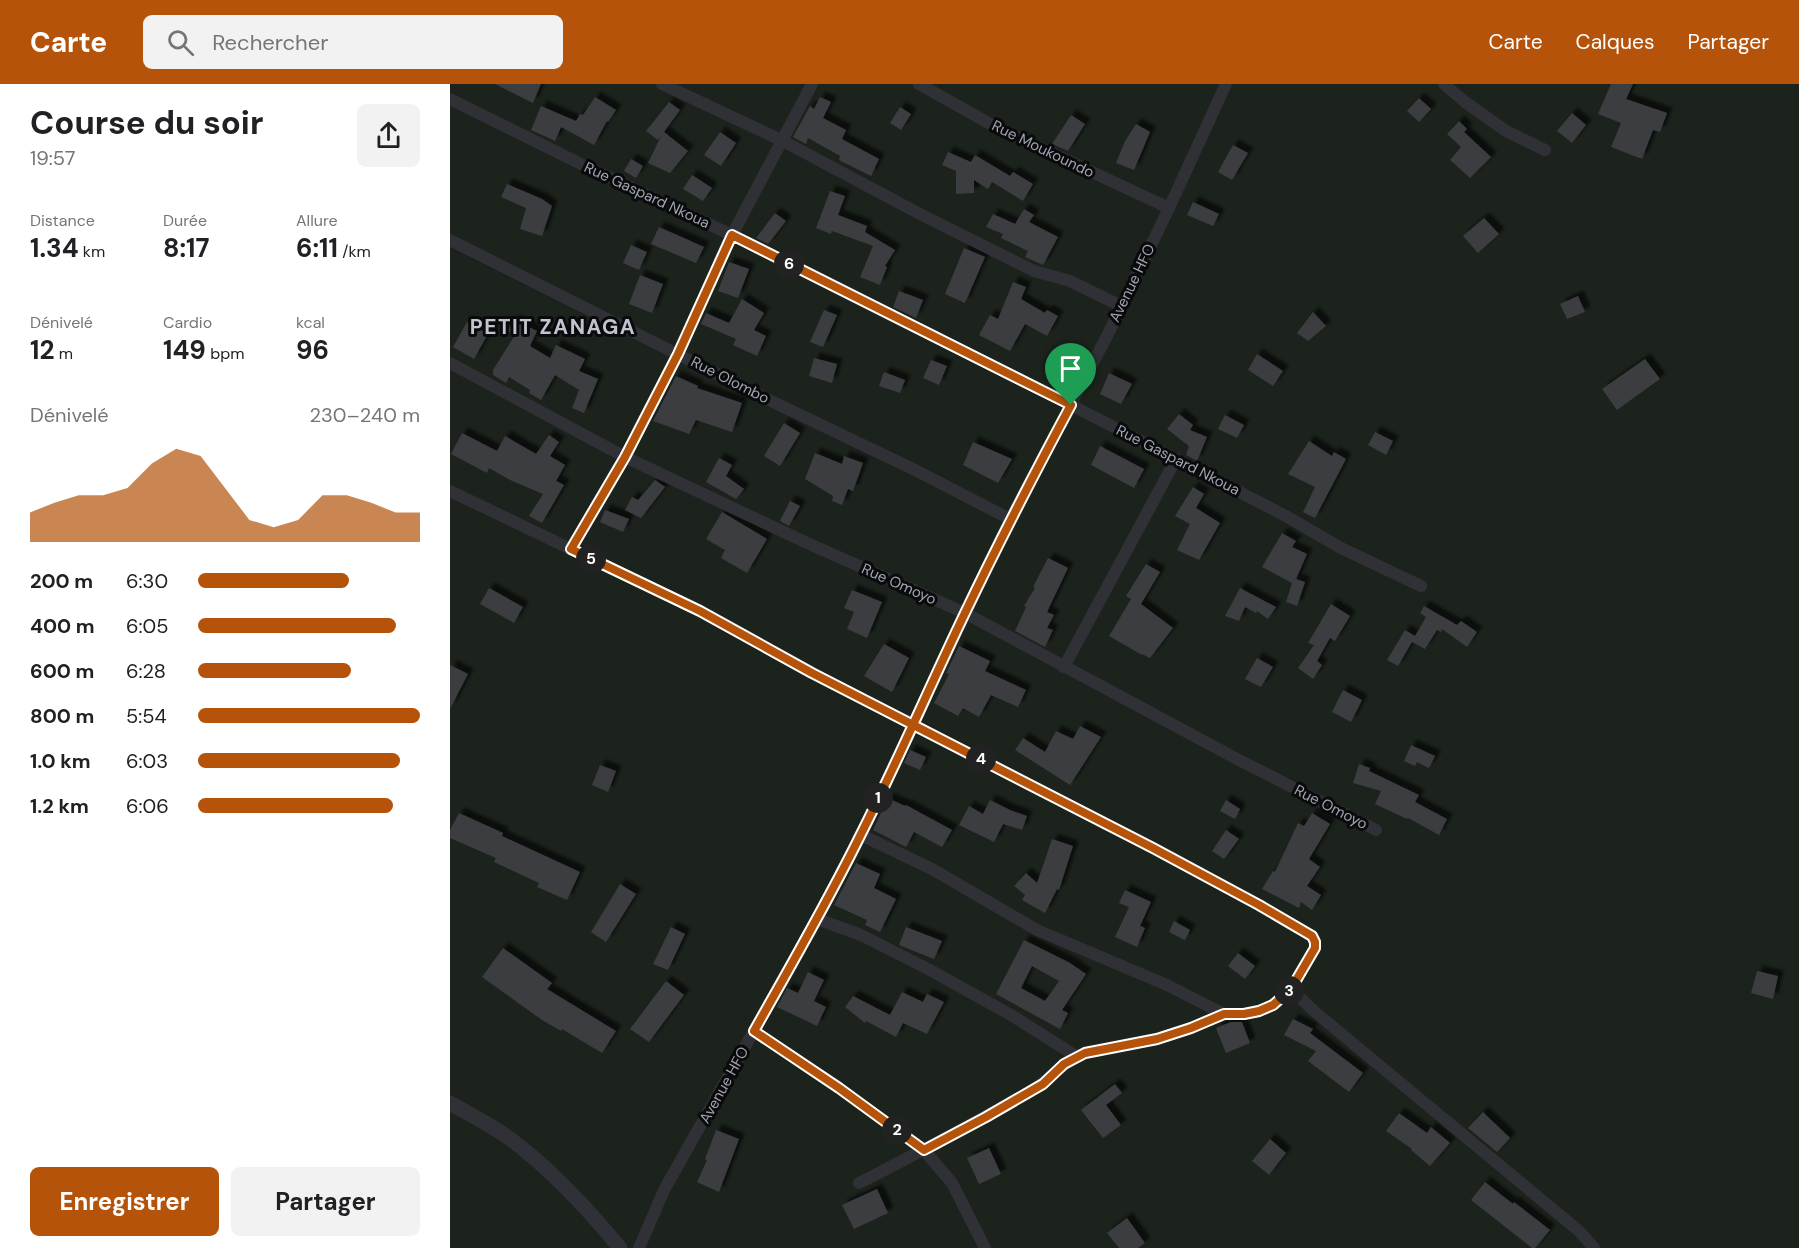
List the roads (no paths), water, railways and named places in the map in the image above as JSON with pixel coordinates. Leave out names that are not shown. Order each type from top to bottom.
[{"type":"street","points":[[662,84],[781,140],[918,213],[1034,271],[1070,281],[1121,306]]},
{"type":"street","points":[[571,549],[625,457],[678,354],[732,235],[812,84]]},
{"type":"street","name":"Rue Moukoundo","points":[[919,84],[994,126],[1169,208]]},
{"type":"street","name":"Avenue HFO","points":[[639,1248],[663,1190],[817,919],[861,835],[965,613],[1121,306],[1226,84]]},
{"type":"street","points":[[1444,84],[1506,131],[1545,150]]},
{"type":"street","name":"Rue Gaspard Nkoua","points":[[450,99],[580,164],[732,235],[1071,405],[1284,515],[1341,548],[1420,586]]},
{"type":"street","name":"Rue Olombo","points":[[450,240],[1011,519]]},
{"type":"street","name":"Rue Omoyo","points":[[450,363],[625,457],[805,542],[965,613],[1239,760],[1376,830]]},
{"type":"street","points":[[1064,667],[1176,459]]},
{"type":"street","points":[[450,491],[700,611],[812,673],[1153,848],[1312,936],[1315,948],[1291,989],[1273,1005],[1244,1014],[1224,1014],[1157,1039],[1076,1056],[1043,1084],[986,1117],[859,1183]]},
{"type":"street","points":[[861,835],[932,869],[1037,930],[1167,985],[1224,1014]]},
{"type":"street","points":[[817,919],[861,935],[930,970],[1011,1015],[1076,1056]]},
{"type":"street","points":[[1291,989],[1315,1012],[1579,1231],[1594,1248]]},
{"type":"street","points":[[754,1031],[839,1088],[924,1150],[952,1183],[985,1248]]},
{"type":"street","points":[[450,1103],[508,1138],[547,1170],[595,1218],[620,1248]]},
{"type":"district","name":"PETIT ZANAGA","points":[[553,327]]}]
